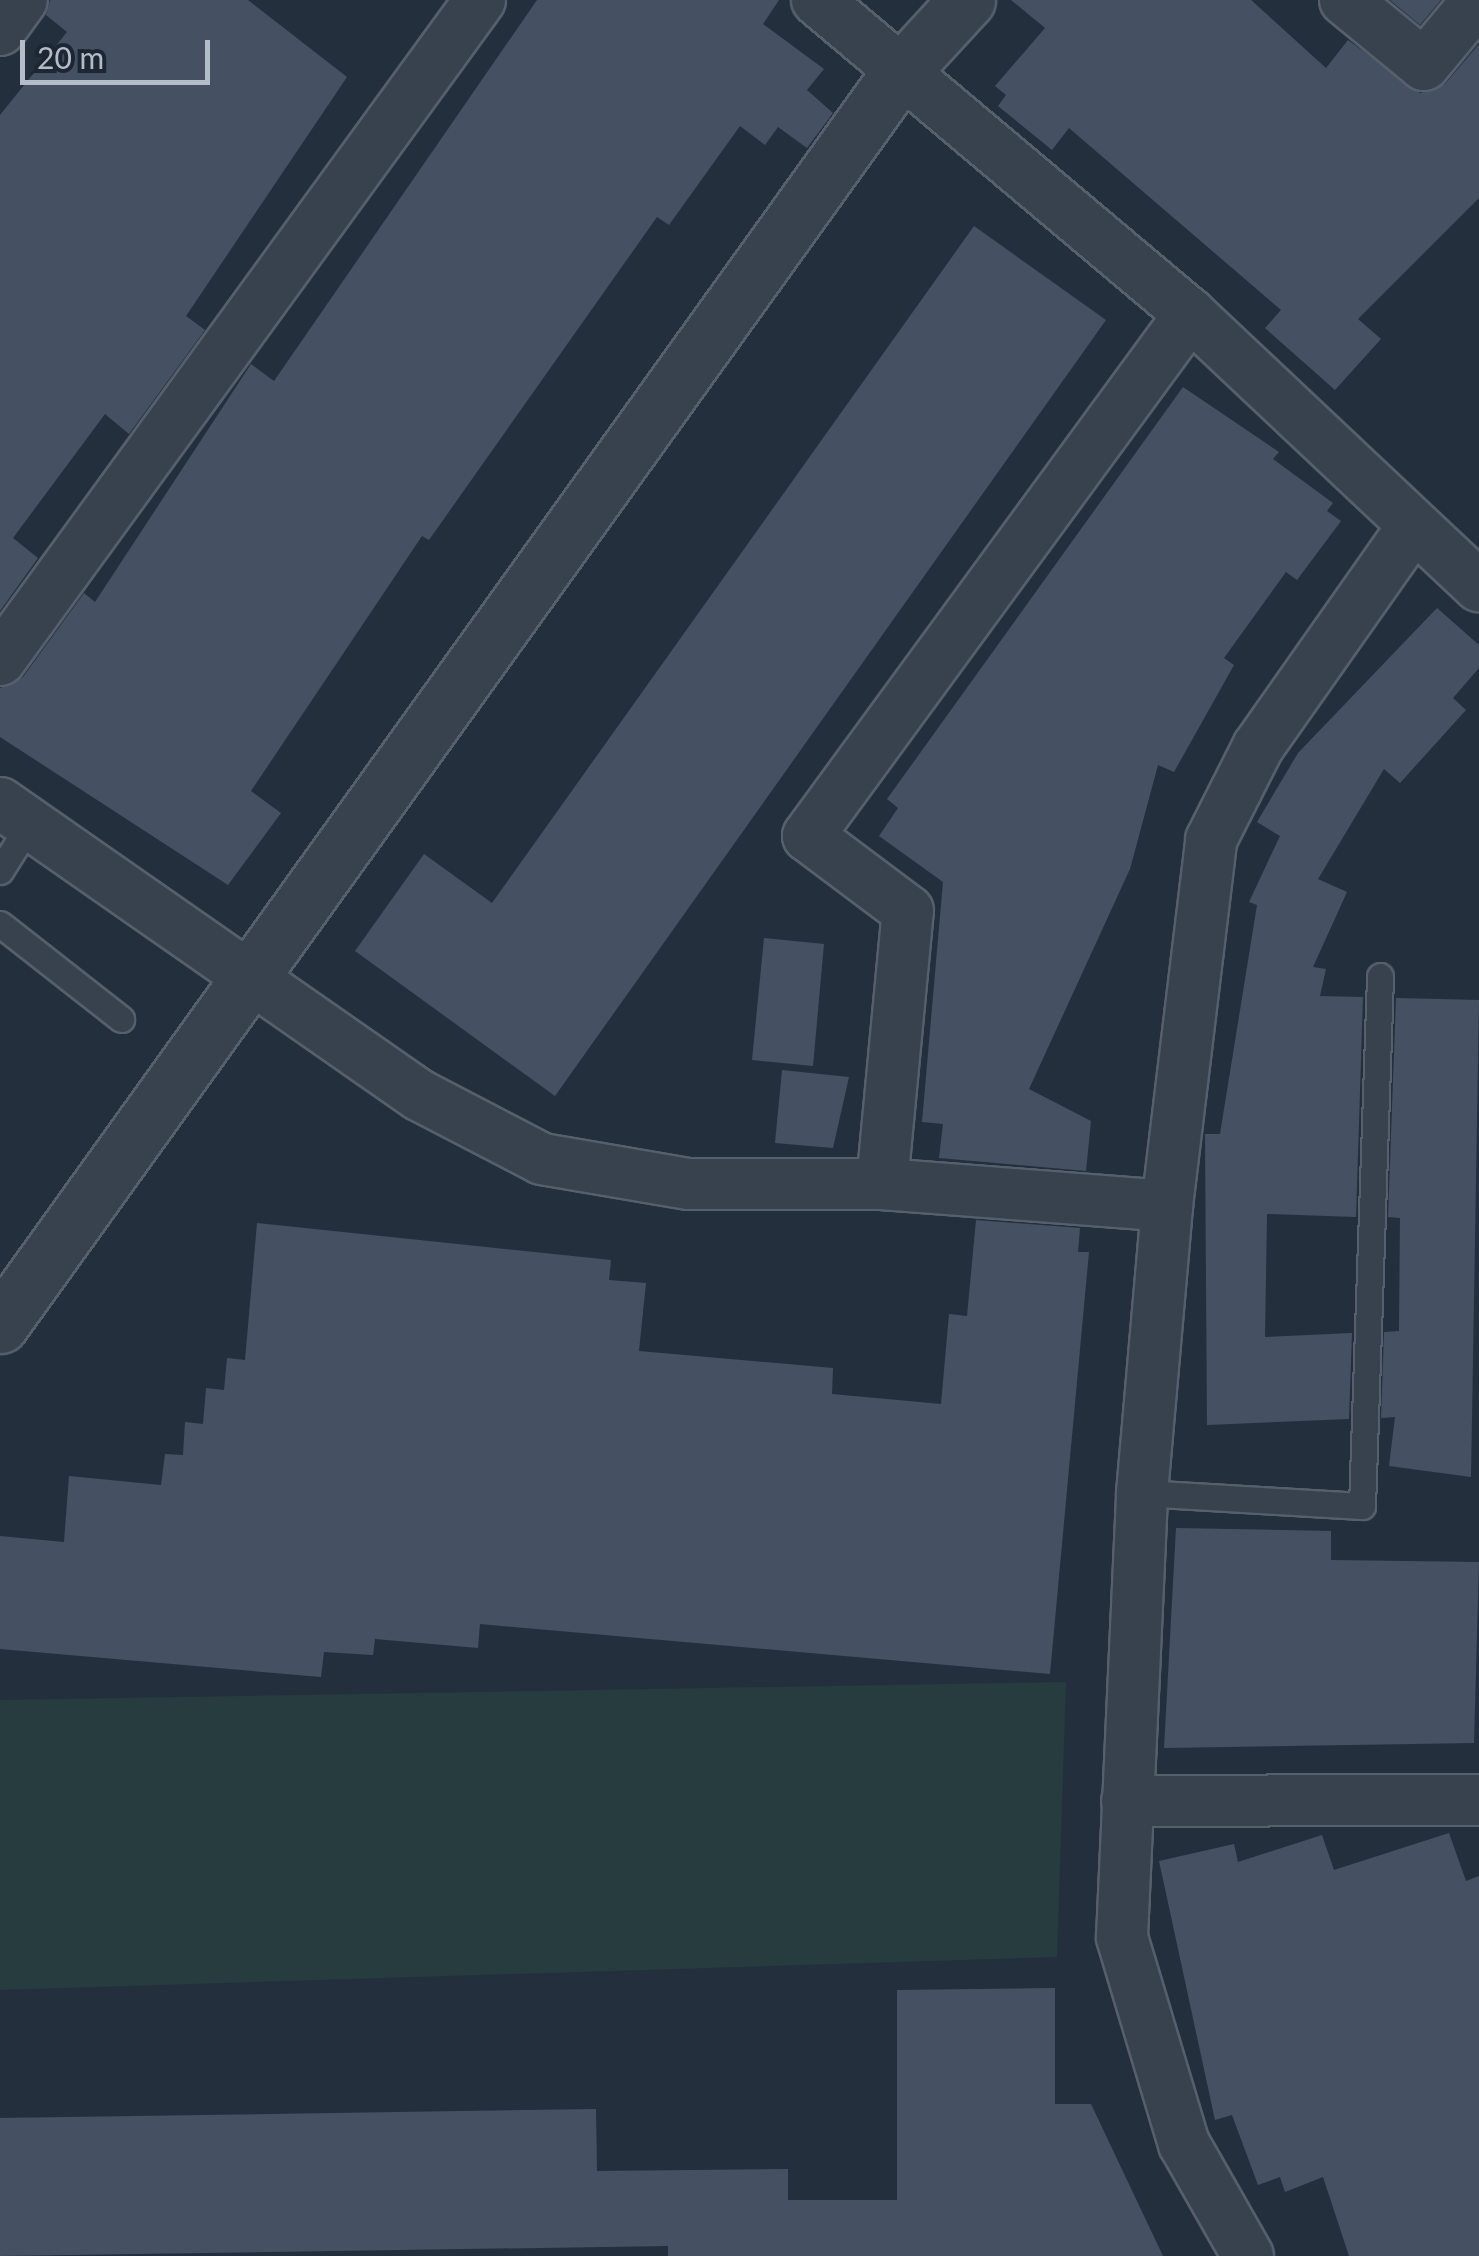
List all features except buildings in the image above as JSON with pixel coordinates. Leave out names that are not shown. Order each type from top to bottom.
[{"type":"street","points":[[0,30],[22,0]]},
{"type":"street","points":[[0,660],[480,0]]},
{"type":"street","points":[[817,0],[898,75],[1190,314],[1412,528],[1479,586]]},
{"type":"street","points":[[0,1325],[254,980],[898,75],[967,0]]},
{"type":"street","points":[[1345,0],[1424,65],[1478,0]]},
{"type":"street","points":[[882,1184],[908,911],[808,836],[1190,314]]},
{"type":"street","points":[[1248,2256],[1184,2144],[1122,1937],[1142,1493],[1167,1206],[1212,840],[1258,746],[1412,528]]},
{"type":"street","points":[[14,814],[419,1095],[542,1159],[689,1184],[882,1184],[1167,1206]]},
{"type":"street","points":[[1127,1801],[1479,1800]]},
{"type":"lane","points":[[0,871],[14,814]]},
{"type":"lane","points":[[0,924],[121,1019]]},
{"type":"lane","points":[[1142,1493],[1362,1506],[1380,976]]},
{"type":"green space","points":[[1066,1682],[1057,1957],[0,1990],[0,1700]]}]
